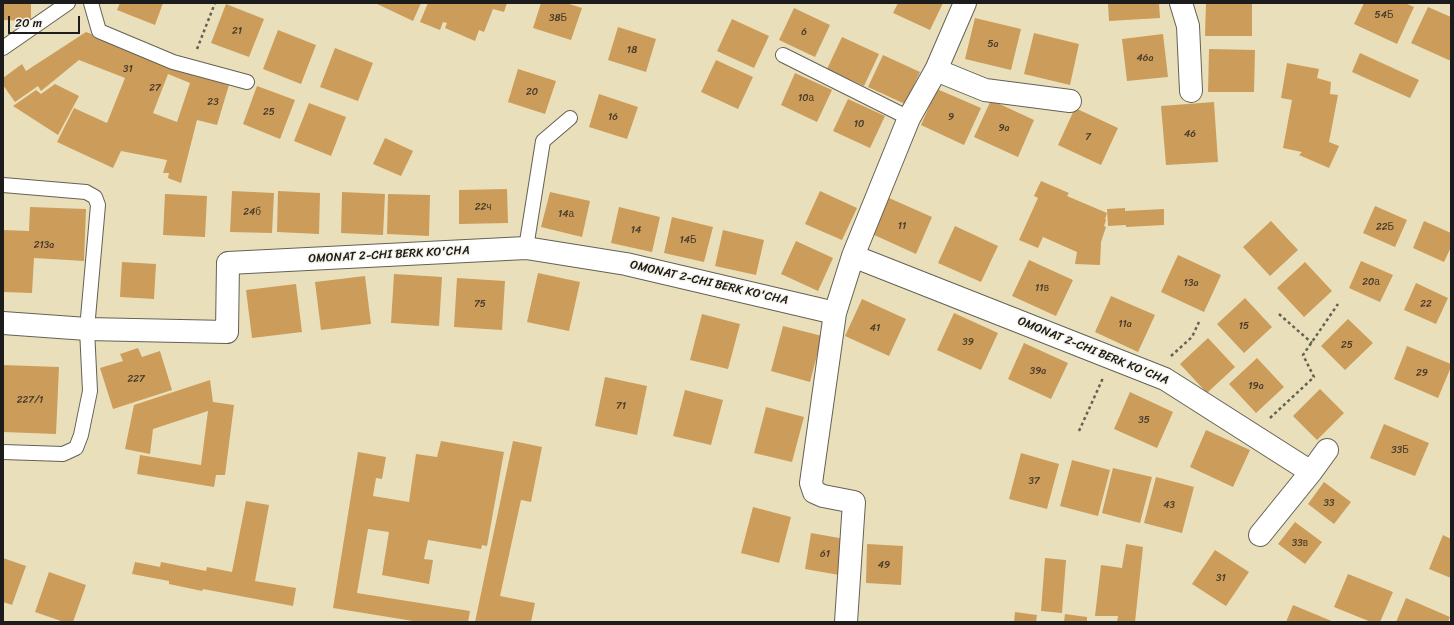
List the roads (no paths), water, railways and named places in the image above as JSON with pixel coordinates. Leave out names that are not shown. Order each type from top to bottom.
[{"type":"street","points":[[846,622],[854,502],[823,496],[814,492],[811,483],[835,313],[852,256],[909,118],[936,70],[965,3]]},
{"type":"street","points":[[1181,3],[1188,26],[1191,91]]},
{"type":"street","points":[[936,70],[985,90],[1070,101]]},
{"type":"street","name":"OMONAT 2-CHI BERK KO'CHA","points":[[3,323],[87,329],[227,332],[228,263],[526,248],[626,264],[835,313]]},
{"type":"street","name":"OMONAT 2-CHI BERK KO'CHA","points":[[852,256],[1165,379],[1311,472]]},
{"type":"street","points":[[1260,535],[1327,450]]},
{"type":"lane","points":[[3,48],[68,3]]},
{"type":"lane","points":[[91,3],[99,31],[173,62],[247,82]]},
{"type":"lane","points":[[783,55],[909,118]]},
{"type":"lane","points":[[526,248],[543,141],[570,118]]},
{"type":"lane","points":[[3,185],[86,192],[95,197],[98,205],[87,329],[90,391],[81,435],[76,448],[63,454],[3,452]]}]
